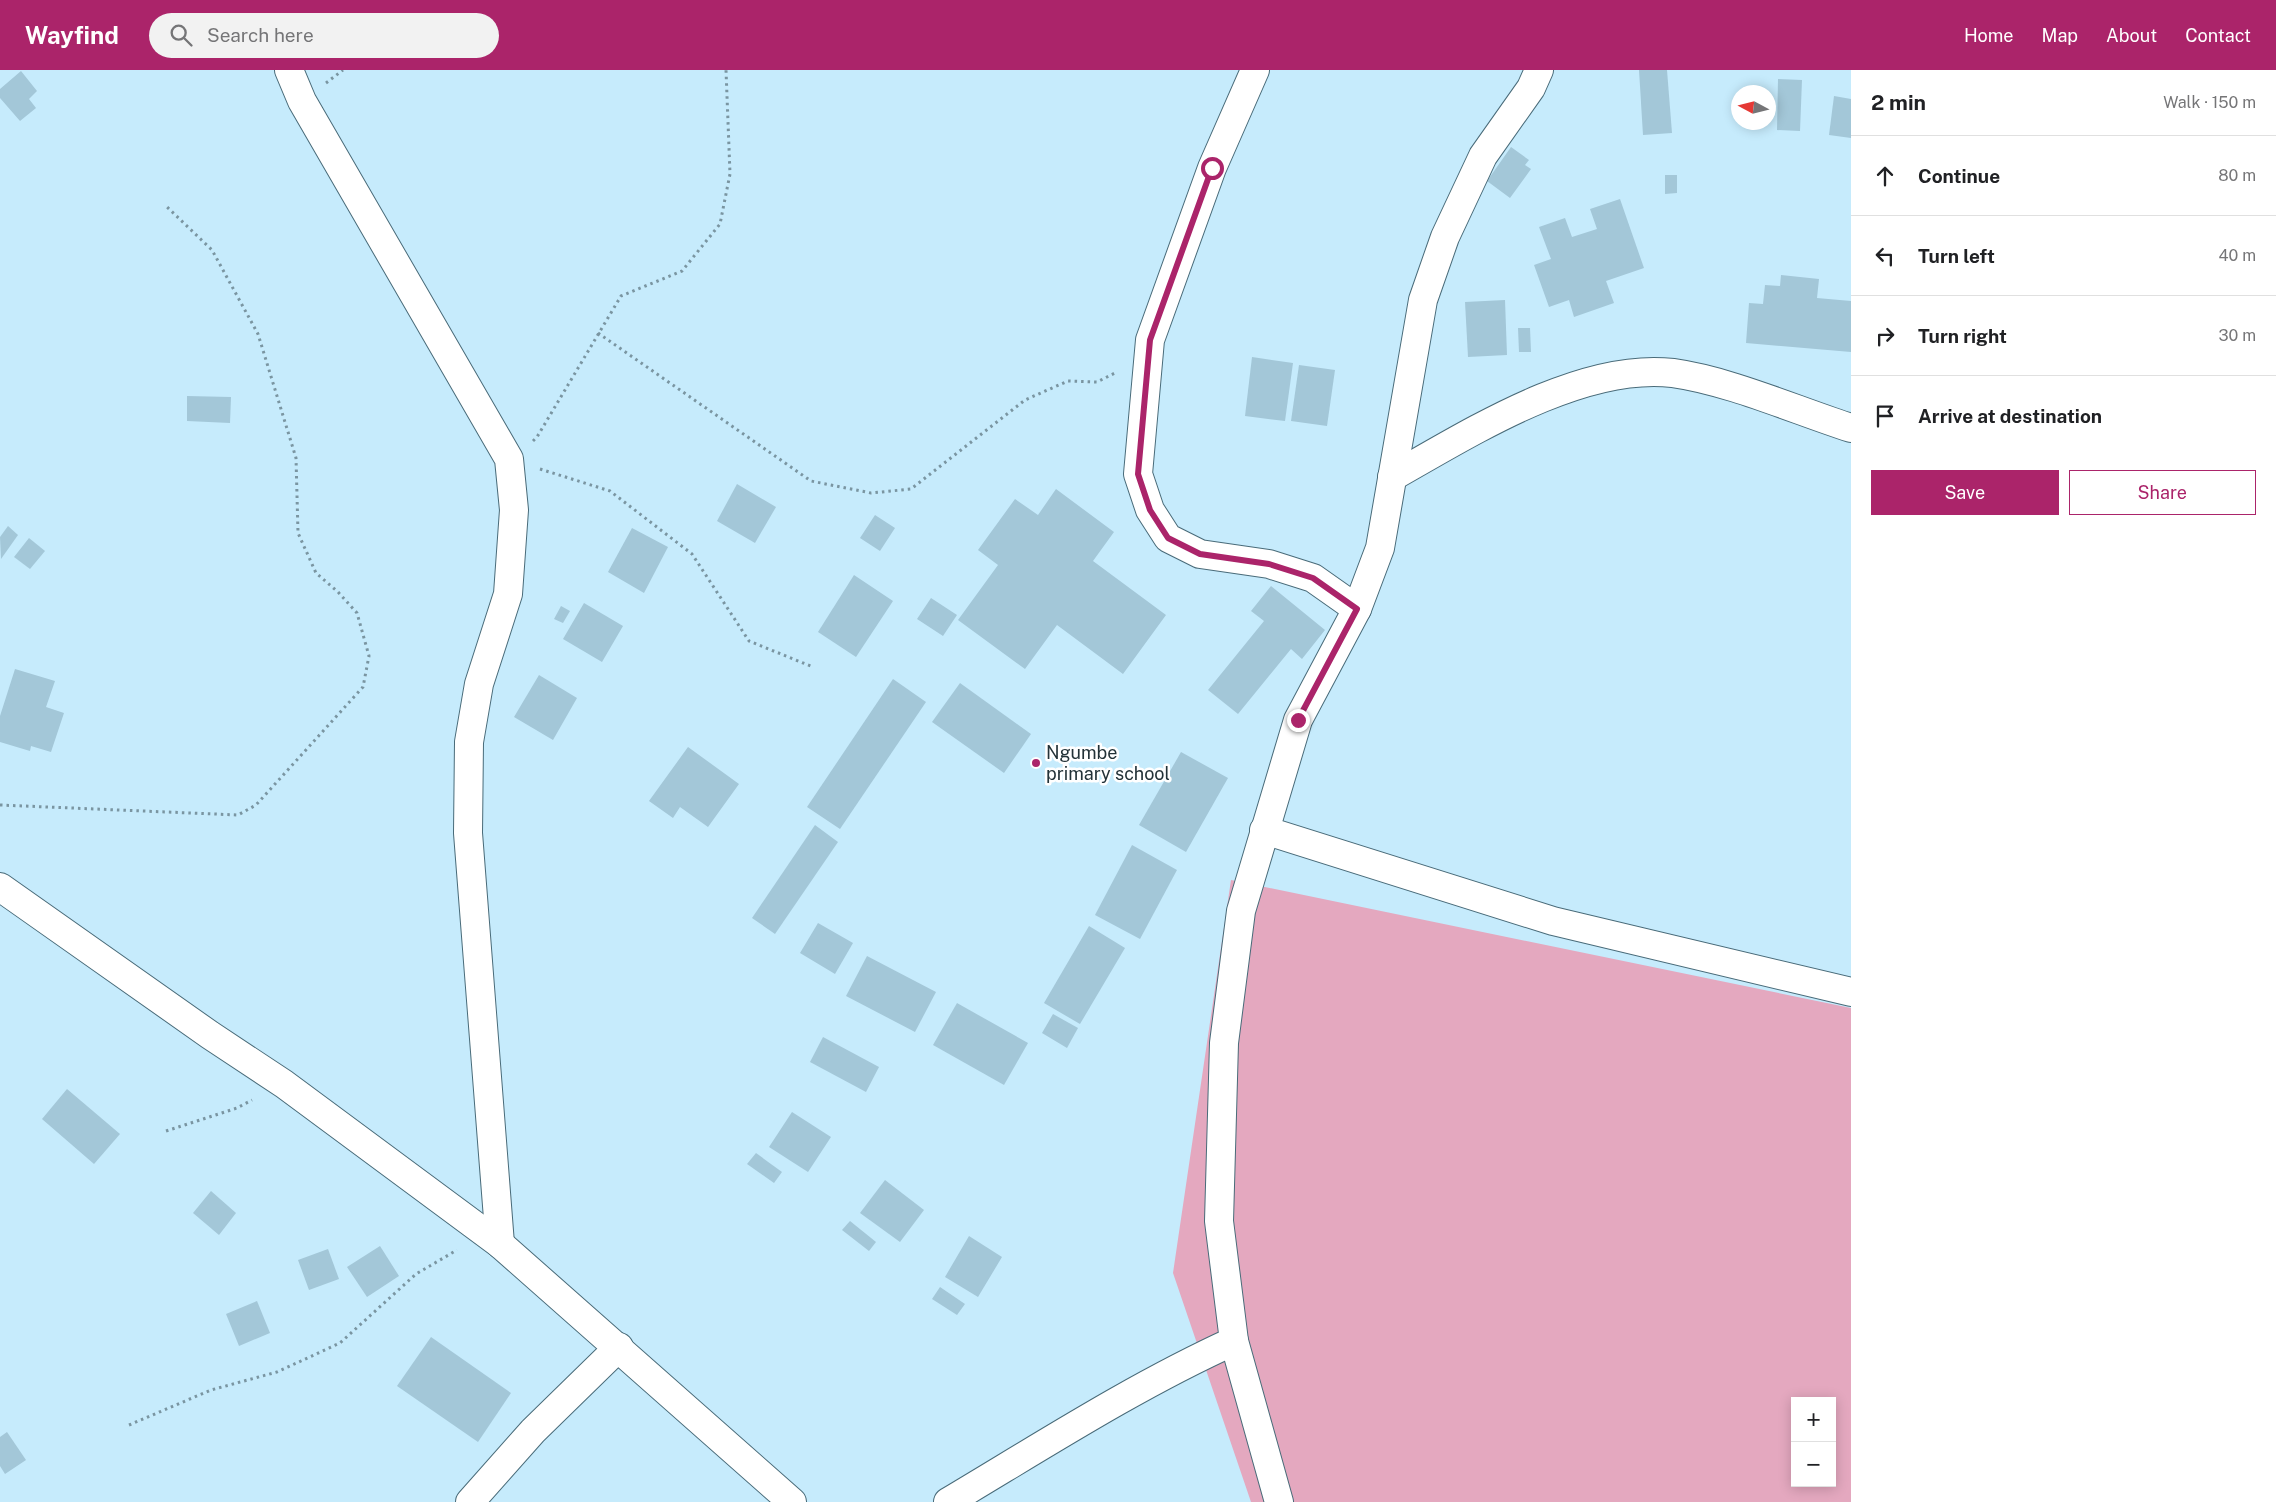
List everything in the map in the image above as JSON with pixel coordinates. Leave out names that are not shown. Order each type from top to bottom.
[{"type":"street","points":[[289,70],[302,101],[509,460],[514,510],[508,594],[477,694],[469,742],[468,833],[493,1238]]},
{"type":"street","points":[[1255,70],[1212,168],[1150,340],[1138,474],[1150,510],[1168,538],[1200,554],[1269,564],[1313,578],[1357,609]]},
{"type":"street","points":[[1279,1502],[1234,1341],[1219,1221],[1224,1043],[1241,911],[1298,720],[1357,609],[1380,548],[1423,300],[1445,237],[1483,156],[1531,88],[1540,70]]},
{"type":"street","points":[[1392,477],[1465,435],[1531,404],[1589,381],[1634,372],[1672,373],[1712,381],[1851,428]]},
{"type":"street","points":[[1264,830],[1553,920],[1851,992]]},
{"type":"street","points":[[0,887],[284,1084],[493,1238],[619,1347],[792,1502]]},
{"type":"street","points":[[948,1502],[1137,1391],[1234,1341]]},
{"type":"street","points":[[470,1502],[533,1431],[619,1347]]},
{"type":"path","points":[[509,460],[537,437],[621,296],[682,271],[720,224],[730,174],[726,70]]},
{"type":"path","points":[[0,805],[238,815],[256,805],[363,687],[369,656],[357,613],[338,592],[316,573],[298,533],[296,458],[258,334],[212,250],[167,207]]},
{"type":"path","points":[[598,333],[811,481],[871,494],[911,489],[1025,400],[1068,381],[1097,382],[1123,369],[1150,340]]},
{"type":"path","points":[[509,460],[610,491],[692,554],[750,640],[813,667]]},
{"type":"path","points":[[166,1131],[237,1108]]},
{"type":"path","points":[[129,1425],[211,1390],[277,1372],[340,1343],[416,1274],[493,1238]]},
{"type":"shaded area","points":[[1231,880],[1851,1008],[1851,1502],[1251,1502],[1173,1273]]},
{"type":"building","points":[[1639,70],[1667,70],[1672,133],[1643,135]]},
{"type":"building","points":[[21,71],[37,91],[29,99],[36,108],[20,121],[0,98],[0,89]]},
{"type":"building","points":[[1778,79],[1802,80],[1800,131],[1777,130]]},
{"type":"building","points":[[1834,96],[1851,99],[1851,138],[1829,135]]},
{"type":"building","points":[[1511,147],[1529,160],[1525,165],[1531,169],[1510,198],[1487,181]]},
{"type":"building","points":[[1665,175],[1677,175],[1677,193],[1665,194]]},
{"type":"building","points":[[1620,199],[1644,268],[1606,281],[1614,303],[1574,317],[1569,300],[1549,307],[1534,265],[1551,259],[1539,227],[1565,218],[1572,237],[1597,229],[1590,209]]},
{"type":"building","points":[[1781,275],[1819,279],[1817,298],[1851,301],[1851,352],[1746,343],[1749,303],[1763,304],[1765,285],[1780,286]]},
{"type":"building","points":[[1505,300],[1507,355],[1468,357],[1465,302]]},
{"type":"building","points":[[1518,328],[1530,328],[1531,352],[1519,352]]},
{"type":"building","points":[[1252,357],[1293,363],[1285,421],[1245,416]]},
{"type":"building","points":[[1299,365],[1335,370],[1327,426],[1291,421]]},
{"type":"building","points":[[187,396],[231,397],[230,423],[187,421]]},
{"type":"building","points":[[737,484],[776,507],[755,543],[717,521]]},
{"type":"building","points":[[1056,489],[1114,532],[1093,561],[1166,615],[1123,674],[1057,625],[1025,669],[958,620],[998,565],[978,550],[1015,499],[1038,515]]},
{"type":"building","points":[[875,515],[895,528],[880,551],[860,538]]},
{"type":"building","points":[[8,526],[18,535],[1,559],[0,537]]},
{"type":"building","points":[[632,528],[668,547],[644,593],[608,572]]},
{"type":"building","points":[[29,538],[45,551],[30,569],[14,557]]},
{"type":"building","points":[[854,575],[893,601],[856,657],[818,632]]},
{"type":"building","points":[[1271,586],[1325,630],[1302,659],[1291,649],[1238,714],[1208,690],[1264,621],[1251,611]]},
{"type":"building","points":[[931,598],[957,615],[943,636],[917,619]]},
{"type":"building","points":[[584,603],[623,626],[602,662],[563,639]]},
{"type":"building","points":[[561,606],[570,611],[563,623],[554,619]]},
{"type":"building","points":[[15,669],[55,681],[46,707],[64,713],[51,752],[31,746],[30,751],[0,742],[0,716]]},
{"type":"building","points":[[539,675],[577,698],[553,740],[514,717]]},
{"type":"building","points":[[893,679],[926,702],[840,829],[807,807]]},
{"type":"building","points":[[960,683],[1031,734],[1004,773],[932,722]]},
{"type":"building","points":[[688,747],[739,784],[708,827],[680,807],[673,818],[649,801]]},
{"type":"building","points":[[1181,752],[1228,778],[1186,852],[1139,825]]},
{"type":"building","points":[[815,825],[838,842],[775,934],[752,918]]},
{"type":"building","points":[[1132,845],[1177,870],[1140,939],[1095,915]]},
{"type":"building","points":[[818,923],[853,943],[835,974],[800,953]]},
{"type":"building","points":[[1089,926],[1125,948],[1080,1024],[1044,1003]]},
{"type":"building","points":[[867,956],[936,992],[915,1032],[846,996]]},
{"type":"building","points":[[957,1003],[1028,1043],[1004,1085],[933,1045]]},
{"type":"building","points":[[1053,1014],[1078,1028],[1067,1048],[1042,1033]]},
{"type":"building","points":[[823,1037],[879,1067],[866,1092],[810,1062]]},
{"type":"building","points":[[67,1089],[120,1134],[94,1164],[42,1119]]},
{"type":"building","points":[[792,1112],[831,1137],[808,1172],[769,1147]]},
{"type":"building","points":[[756,1153],[782,1172],[774,1183],[747,1164]]},
{"type":"building","points":[[885,1180],[924,1210],[900,1242],[860,1213]]},
{"type":"building","points":[[211,1191],[236,1213],[219,1235],[193,1213]]},
{"type":"building","points":[[850,1221],[876,1242],[869,1251],[842,1230]]},
{"type":"building","points":[[969,1236],[1002,1257],[978,1297],[945,1277]]},
{"type":"building","points":[[380,1246],[399,1276],[367,1297],[347,1267]]},
{"type":"building","points":[[328,1249],[339,1279],[309,1290],[298,1260]]},
{"type":"building","points":[[940,1287],[965,1304],[957,1315],[932,1299]]},
{"type":"building","points":[[257,1301],[270,1333],[239,1346],[226,1314]]},
{"type":"building","points":[[431,1337],[511,1393],[478,1442],[397,1386]]},
{"type":"building","points":[[7,1432],[26,1460],[5,1474],[0,1466],[0,1437]]},
{"type":"place","name":"Ngumbe primary school","points":[[1036,763]]},
{"type":"route","points":[[1212,168],[1150,340],[1138,474],[1150,510],[1168,538],[1200,554],[1269,564],[1313,578],[1357,609],[1298,720]]}]
